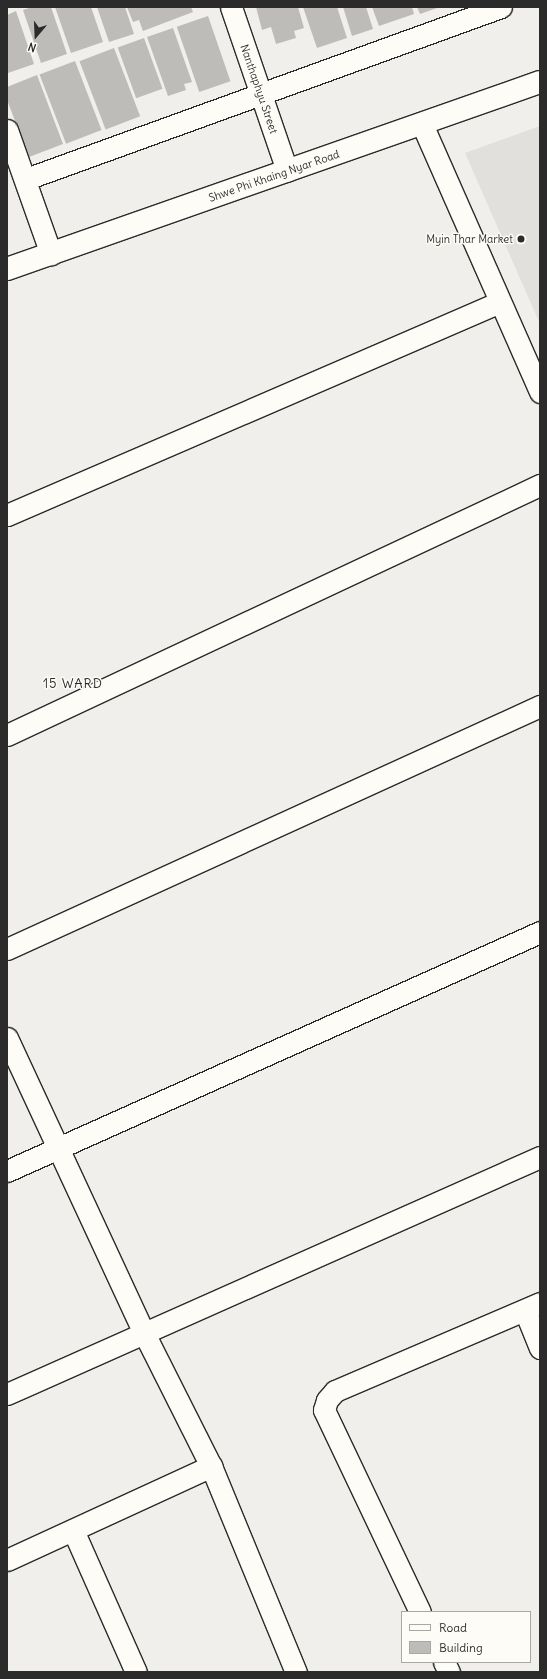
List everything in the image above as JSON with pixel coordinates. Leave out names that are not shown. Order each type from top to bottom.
[{"type":"street","name":"Nanthaphyu Street","points":[[231,7],[286,171]]},
{"type":"street","points":[[26,179],[261,97],[501,7]]},
{"type":"street","name":"Shwe Phi Khaing Nyar Road","points":[[7,269],[540,82]]},
{"type":"street","points":[[422,124],[540,392]]},
{"type":"street","points":[[7,130],[26,179],[51,254]]},
{"type":"street","points":[[7,515],[500,302]]},
{"type":"street","points":[[7,735],[540,485]]},
{"type":"street","points":[[7,949],[540,706]]},
{"type":"street","points":[[7,1170],[540,932]]},
{"type":"street","points":[[7,1038],[144,1334],[211,1466],[296,1672]]},
{"type":"street","points":[[7,1394],[540,1157]]},
{"type":"street","points":[[420,1611],[324,1410],[327,1400],[335,1391],[532,1307],[540,1348]]},
{"type":"street","points":[[7,1560],[211,1466]]},
{"type":"street","points":[[73,1530],[136,1672]]},
{"type":"street","points":[[444,1663],[449,1672]]},
{"type":"shaded area","name":"Myin Thar Market","points":[[540,126],[540,324],[465,153]]},
{"type":"building","points":[[32,7],[51,7],[67,54],[41,63],[23,10]]},
{"type":"building","points":[[55,7],[91,7],[103,42],[71,53]]},
{"type":"building","points":[[97,7],[125,7],[134,34],[109,42]]},
{"type":"building","points":[[127,7],[191,7],[193,12],[143,31],[139,20],[133,22]]},
{"type":"building","points":[[256,7],[298,7],[304,28],[294,31],[296,38],[276,44],[271,27],[262,30]]},
{"type":"building","points":[[303,7],[337,7],[347,38],[317,48]]},
{"type":"building","points":[[343,7],[366,7],[373,29],[352,36]]},
{"type":"building","points":[[372,7],[412,7],[414,14],[379,26]]},
{"type":"building","points":[[417,7],[440,7],[420,14]]},
{"type":"building","points":[[16,11],[34,64],[8,73],[7,15]]},
{"type":"building","points":[[208,16],[230,81],[199,92],[177,27]]},
{"type":"building","points":[[173,28],[192,82],[184,84],[186,90],[168,96],[147,37]]},
{"type":"building","points":[[144,38],[162,89],[136,98],[118,48]]},
{"type":"building","points":[[114,48],[140,116],[106,129],[79,61]]},
{"type":"building","points":[[75,61],[102,130],[66,144],[40,75]]},
{"type":"building","points":[[37,75],[63,144],[29,157],[7,100],[7,87]]},
{"type":"place","name":"Myin Thar Market","points":[[521,239]]},
{"type":"district","name":"15 WARD","points":[[73,684]]}]
